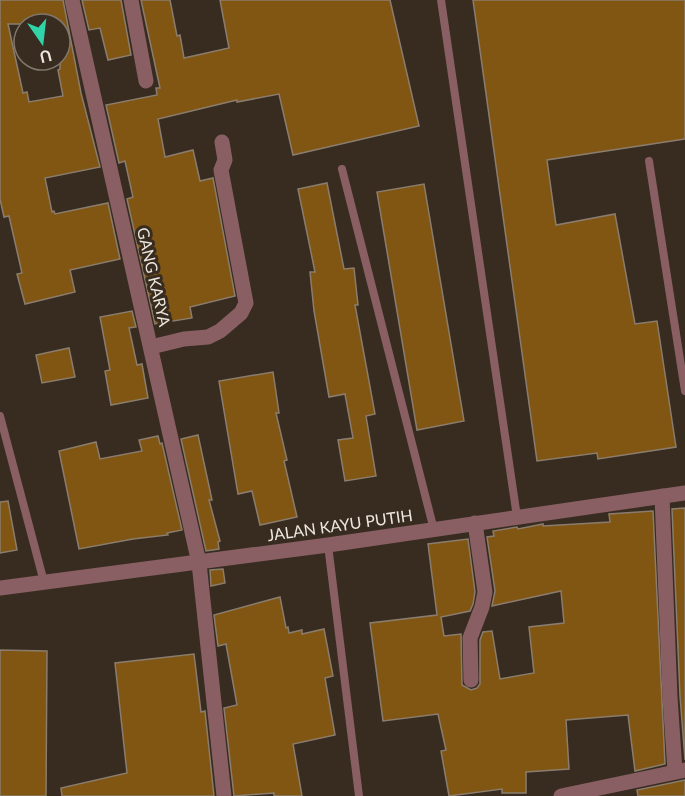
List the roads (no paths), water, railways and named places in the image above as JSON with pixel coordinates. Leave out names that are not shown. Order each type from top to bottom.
[{"type":"street","name":"GANG KARYA","points":[[72,0],[199,563],[224,796]]},
{"type":"street","points":[[131,0],[146,81]]},
{"type":"street","points":[[151,347],[184,339],[208,337],[220,332],[241,313],[246,303],[221,174],[225,160],[222,141]]},
{"type":"street","name":"JALAN KAYU PUTIH","points":[[0,588],[199,563],[685,493]]},
{"type":"street","points":[[561,796],[680,771],[670,697],[662,496]]},
{"type":"street","points":[[471,680],[470,638],[485,592],[475,524]]},
{"type":"lane","points":[[441,0],[517,517]]},
{"type":"lane","points":[[649,162],[685,391]]},
{"type":"lane","points":[[342,169],[434,530]]},
{"type":"lane","points":[[0,416],[44,582]]},
{"type":"lane","points":[[328,545],[359,796]]}]
